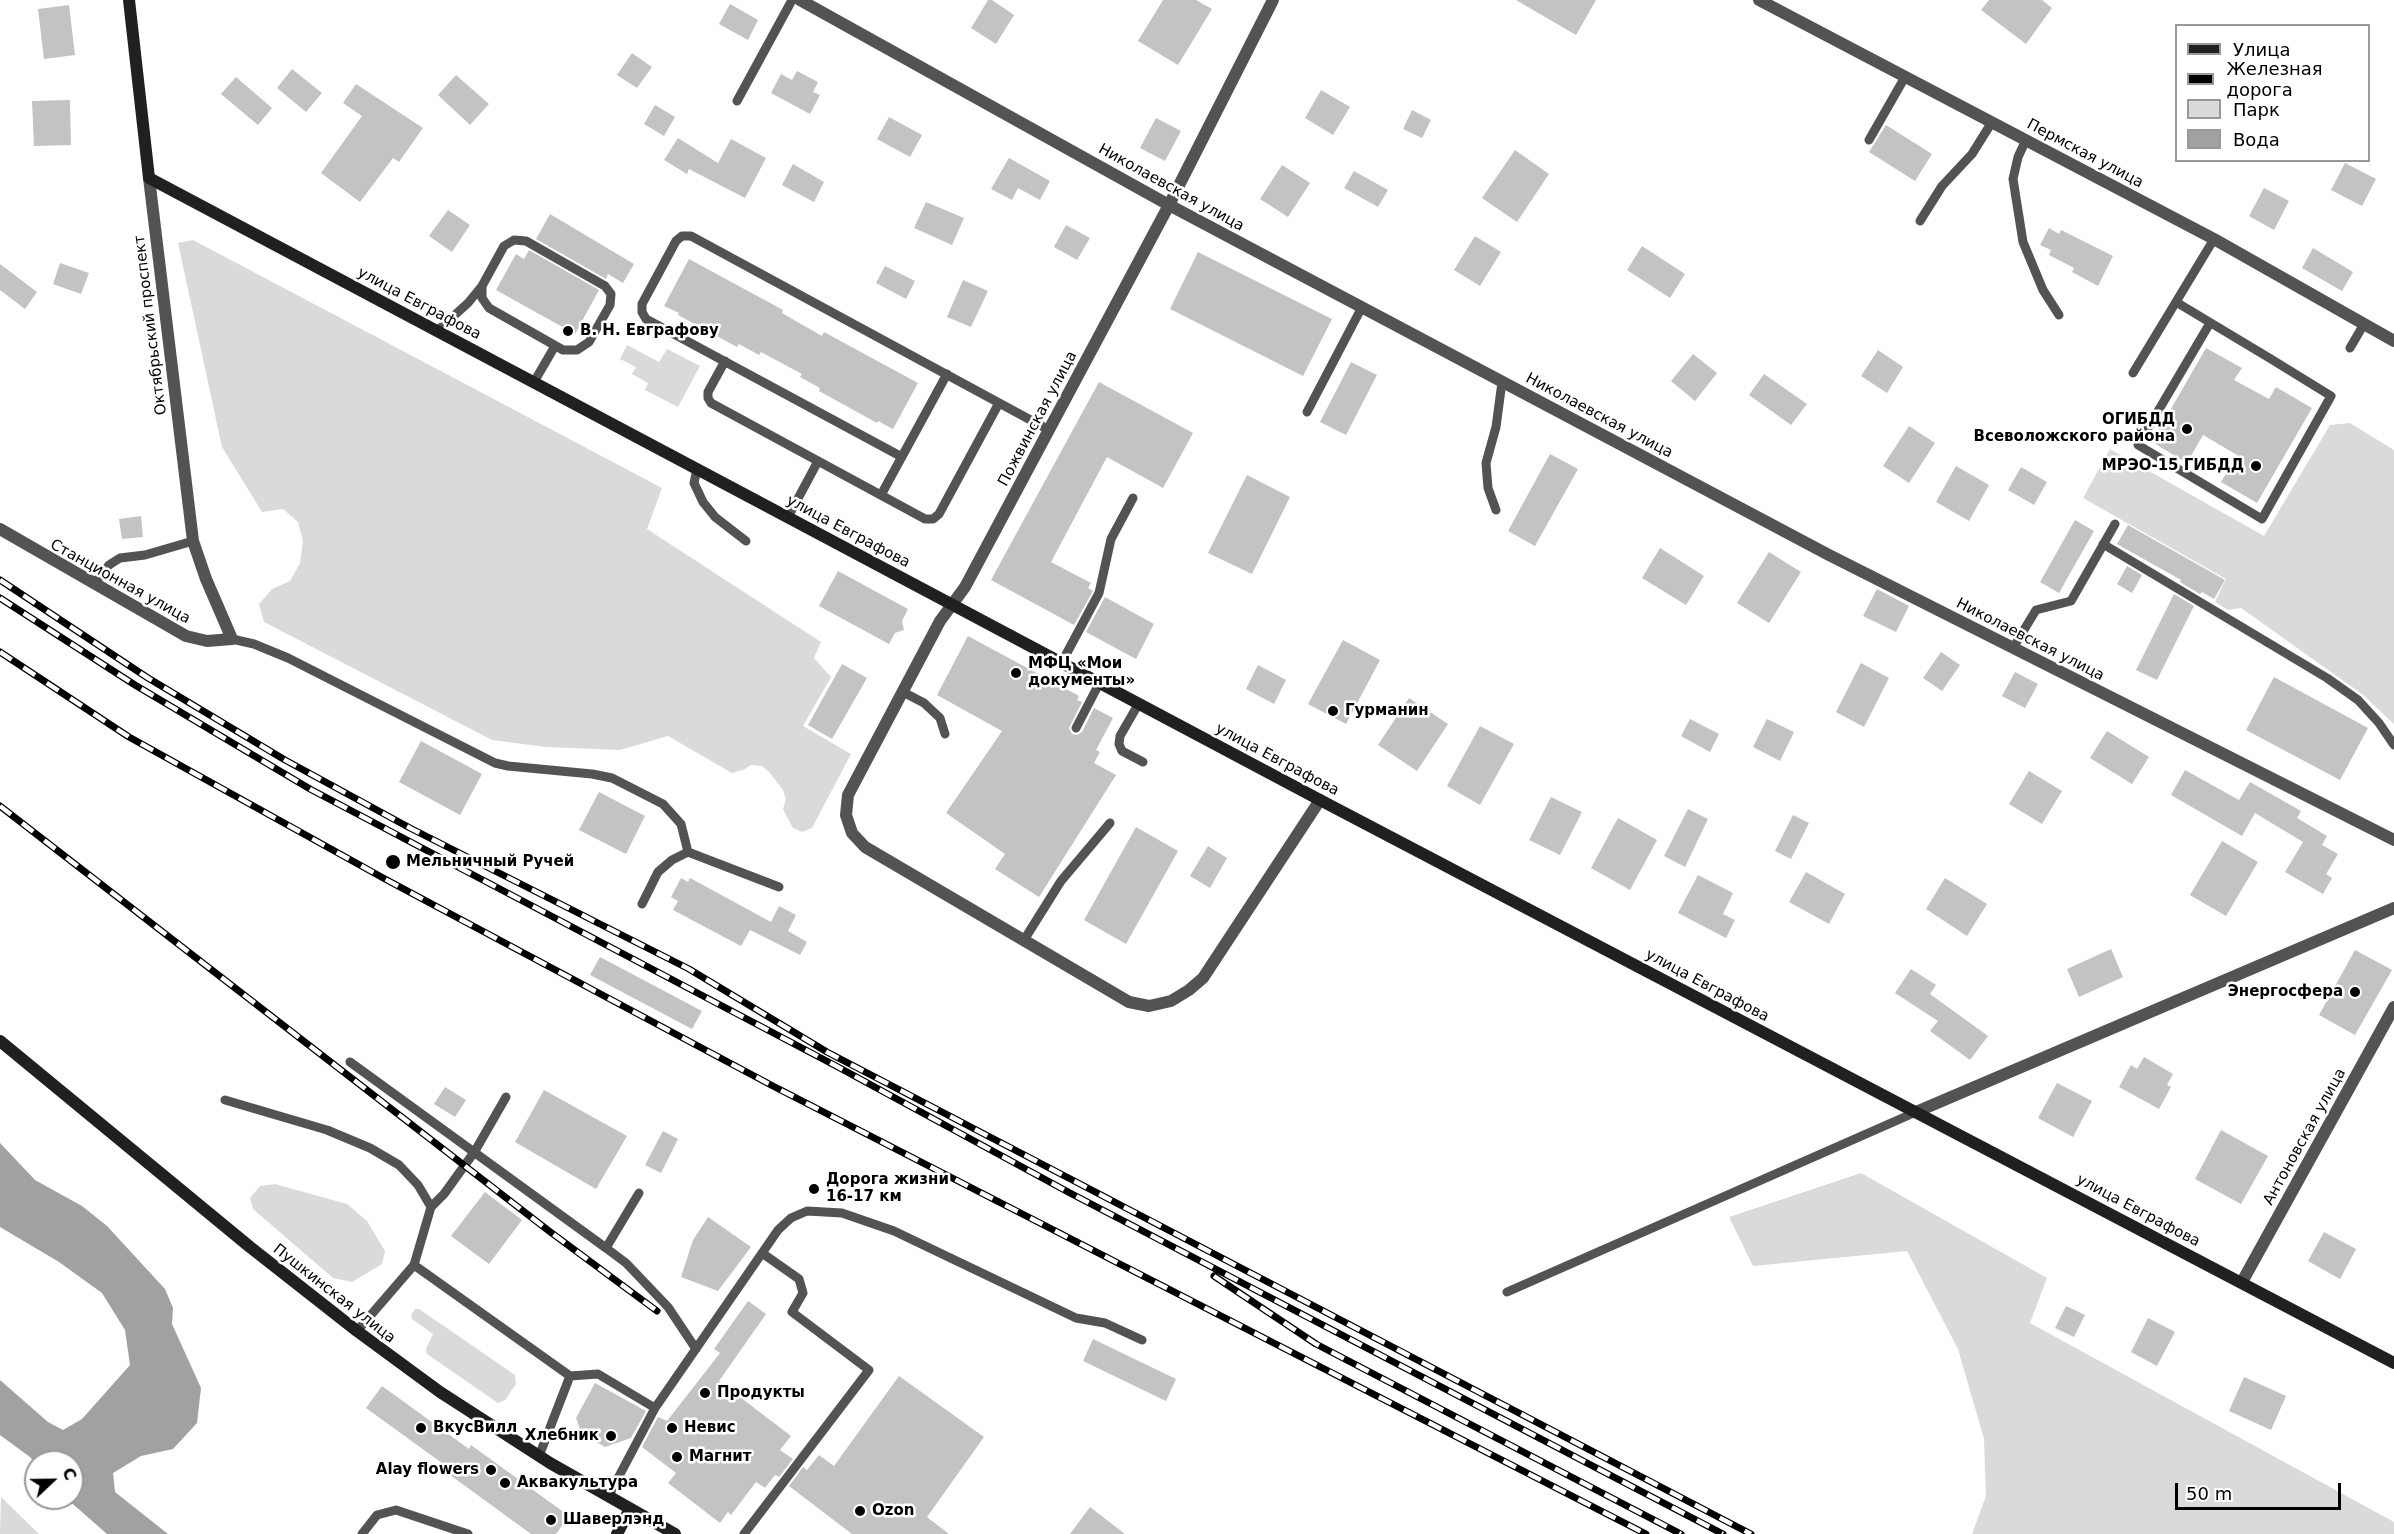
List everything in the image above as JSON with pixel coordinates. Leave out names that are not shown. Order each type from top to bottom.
[{"type":"street","name":"Октябрьский проспект","points":[[129,0],[148,178],[193,540],[206,579],[232,639]]},
{"type":"street","name":"Николаевская улица","points":[[800,0],[1169,205],[1829,555],[2394,840]]},
{"type":"street","name":"Пожвинская улица","points":[[1024,940],[865,847],[852,833],[846,815],[848,795],[940,621],[965,587],[1169,205],[1274,0]]},
{"type":"street","name":"Пермская улица","points":[[1759,0],[2214,239],[2394,341]]},
{"type":"street","name":"улица Евграфова","points":[[148,178],[1320,800],[2394,1363]]},
{"type":"street","name":"Станционная улица","points":[[0,529],[186,636],[207,640],[232,639]]},
{"type":"street","points":[[1024,940],[1129,1002],[1149,1006],[1171,1001],[1203,978],[1320,800]]},
{"type":"street","points":[[1916,1112],[2394,908]]},
{"type":"street","name":"Антоновская улица","points":[[2242,1282],[2394,1007]]},
{"type":"street","name":"Пушкинская улица","points":[[0,1041],[250,1247],[357,1331],[440,1392],[539,1456],[675,1534]]},
{"type":"street","points":[[616,1534],[630,1509]]},
{"type":"lane","points":[[737,100],[792,0]]},
{"type":"lane","points":[[1869,140],[1905,77]]},
{"type":"lane","points":[[1920,221],[1942,186],[1972,154],[1992,122]]},
{"type":"lane","points":[[2026,140],[2018,157],[2013,179],[2023,242],[2043,290],[2059,315]]},
{"type":"lane","points":[[902,457],[646,319],[642,312],[642,304],[676,241],[682,236],[691,236],[1049,430]]},
{"type":"lane","points":[[2133,373],[2214,239]]},
{"type":"lane","points":[[437,331],[468,303],[482,286],[504,246],[514,240],[525,241],[605,286],[610,294],[610,304],[589,342],[577,350],[563,350],[489,308],[482,298],[482,286]]},
{"type":"lane","points":[[2176,302],[2331,396],[2262,519],[2138,445],[2210,323]]},
{"type":"lane","points":[[1308,412],[1362,307]]},
{"type":"lane","points":[[2350,348],[2364,324]]},
{"type":"lane","points":[[534,382],[555,346]]},
{"type":"lane","points":[[724,361],[708,392],[711,403],[925,519],[933,519],[939,514],[999,403]]},
{"type":"lane","points":[[881,495],[946,374]]},
{"type":"lane","points":[[1496,510],[1488,488],[1486,463],[1496,427],[1502,382]]},
{"type":"lane","points":[[788,517],[818,461]]},
{"type":"lane","points":[[697,469],[694,483],[703,502],[715,516],[746,541]]},
{"type":"lane","points":[[1062,662],[1099,593],[1111,539],[1133,498]]},
{"type":"lane","points":[[2013,648],[2036,609],[2071,601],[2115,524]]},
{"type":"lane","points":[[94,584],[109,565],[120,558],[145,555],[193,540]]},
{"type":"lane","points":[[2103,544],[2327,678],[2358,700],[2379,723],[2394,745]]},
{"type":"lane","points":[[232,639],[254,644],[288,658],[495,763],[612,778],[663,804],[681,824],[688,852]]},
{"type":"lane","points":[[1076,728],[1100,682]]},
{"type":"lane","points":[[903,692],[924,703],[940,718],[945,734]]},
{"type":"lane","points":[[1139,703],[1120,736],[1119,744],[1122,751],[1143,762]]},
{"type":"lane","points":[[1024,940],[1061,881],[1110,823]]},
{"type":"lane","points":[[642,904],[658,872],[672,860],[688,852],[779,887]]},
{"type":"lane","points":[[350,1062],[626,1263],[668,1307],[696,1349]]},
{"type":"lane","points":[[357,1331],[414,1265],[431,1208],[475,1151],[507,1097]]},
{"type":"lane","points":[[225,1100],[327,1130],[370,1148],[399,1165],[418,1185],[431,1208]]},
{"type":"lane","points":[[1507,1292],[1916,1112]]},
{"type":"lane","points":[[606,1248],[639,1193]]},
{"type":"lane","points":[[608,1497],[655,1408],[778,1230],[791,1218],[807,1211],[842,1213],[894,1231],[1076,1318],[1105,1323],[1142,1341]]},
{"type":"lane","points":[[744,1534],[869,1370],[792,1312],[804,1293],[799,1279],[762,1253]]},
{"type":"lane","points":[[414,1265],[570,1376],[598,1374],[655,1408]]},
{"type":"lane","points":[[539,1456],[570,1376]]},
{"type":"lane","points":[[362,1534],[377,1515],[396,1510],[468,1534]]},
{"type":"green space","points":[[193,240],[662,488],[647,529],[821,642],[814,658],[831,677],[803,726],[851,754],[812,828],[802,832],[793,828],[783,809],[786,799],[783,790],[762,766],[751,765],[732,773],[668,736],[620,750],[546,747],[492,740],[264,622],[259,604],[272,589],[290,581],[300,563],[303,541],[298,522],[283,509],[262,512],[222,447],[178,243]]},
{"type":"green space","points":[[627,345],[659,362],[667,349],[700,366],[678,407],[645,390],[648,383],[632,374],[636,367],[620,359]]},
{"type":"green space","points":[[2350,423],[2394,450],[2394,724],[2362,694],[2241,608],[2228,610],[2215,602],[2226,579],[2083,498],[2110,449],[2264,536],[2330,425]]},
{"type":"green space","points":[[1861,1173],[2047,1278],[2030,1323],[2394,1522],[2394,1534],[1972,1534],[1986,1496],[1984,1439],[1958,1349],[1907,1251],[1753,1266],[1729,1217]]},
{"type":"green space","points":[[275,1184],[347,1204],[367,1221],[385,1251],[382,1264],[352,1282],[333,1278],[253,1209],[250,1198],[260,1186]]},
{"type":"green space","points":[[415,1309],[419,1309],[515,1375],[516,1384],[505,1400],[498,1403],[427,1354],[426,1349],[433,1334],[412,1319],[411,1315]]},
{"type":"green space","points":[[1,1497],[39,1534],[0,1534]]},
{"type":"water","points":[[0,1143],[35,1180],[82,1206],[107,1226],[165,1289],[173,1308],[172,1324],[201,1388],[197,1423],[173,1449],[141,1456],[113,1473],[115,1492],[168,1534],[107,1534],[80,1510],[84,1510],[84,1450],[24,1450],[24,1453],[0,1435],[0,1380],[48,1422],[63,1430],[82,1419],[130,1365],[125,1330],[102,1293],[59,1262],[0,1227]]},
{"type":"building","points":[[988,0],[992,0],[1014,15],[996,44],[971,28]]},
{"type":"building","points":[[1163,0],[1196,0],[1212,9],[1178,65],[1138,41]]},
{"type":"building","points":[[1516,0],[1596,0],[1576,35]]},
{"type":"building","points":[[1989,0],[2042,0],[2052,8],[2026,44],[1981,10]]},
{"type":"building","points":[[730,4],[758,20],[748,40],[719,24]]},
{"type":"building","points":[[69,5],[75,55],[44,59],[38,9]]},
{"type":"building","points":[[632,53],[652,67],[637,88],[617,75]]},
{"type":"building","points":[[292,69],[322,93],[306,112],[277,88]]},
{"type":"building","points":[[797,71],[818,82],[813,92],[820,95],[810,114],[771,93],[781,74],[792,80]]},
{"type":"building","points":[[456,75],[489,104],[470,125],[438,95]]},
{"type":"building","points":[[236,77],[272,108],[258,125],[221,94]]},
{"type":"building","points":[[356,84],[423,128],[399,162],[393,158],[360,202],[321,173],[362,116],[343,103]]},
{"type":"building","points":[[1321,90],[1350,107],[1333,135],[1305,118]]},
{"type":"building","points":[[70,100],[71,145],[34,146],[32,101]]},
{"type":"building","points":[[655,105],[675,117],[664,136],[644,124]]},
{"type":"building","points":[[1412,110],[1431,120],[1422,138],[1403,129]]},
{"type":"building","points":[[889,117],[922,135],[910,157],[877,139]]},
{"type":"building","points":[[1156,118],[1181,131],[1165,161],[1140,148]]},
{"type":"building","points":[[1886,125],[1932,154],[1915,181],[1869,152]]},
{"type":"building","points":[[678,138],[718,163],[731,139],[766,158],[745,198],[689,169],[687,174],[664,160]]},
{"type":"building","points":[[1515,150],[1549,174],[1517,222],[1482,198]]},
{"type":"building","points":[[1009,158],[1050,181],[1040,200],[1018,188],[1012,200],[991,189]]},
{"type":"building","points":[[2345,163],[2376,179],[2362,206],[2331,190]]},
{"type":"building","points":[[793,164],[824,182],[814,202],[782,185]]},
{"type":"building","points":[[1282,165],[1310,183],[1288,217],[1260,199]]},
{"type":"building","points":[[1354,171],[1388,190],[1378,207],[1344,188]]},
{"type":"building","points":[[2264,188],[2289,201],[2274,230],[2249,216]]},
{"type":"building","points":[[926,202],[964,218],[952,245],[914,228]]},
{"type":"building","points":[[448,210],[470,225],[452,252],[429,236]]},
{"type":"building","points":[[550,214],[634,264],[623,283],[608,274],[606,279],[536,239]]},
{"type":"building","points":[[1066,225],[1090,238],[1077,260],[1054,247]]},
{"type":"building","points":[[2049,228],[2059,234],[2061,230],[2113,256],[2098,286],[2072,272],[2074,268],[2049,255],[2051,250],[2040,245]]},
{"type":"building","points":[[1475,236],[1501,252],[1480,286],[1454,270]]},
{"type":"building","points":[[1642,246],[1685,274],[1670,298],[1627,270]]},
{"type":"building","points":[[2313,248],[2353,272],[2342,291],[2302,268]]},
{"type":"building","points":[[529,250],[599,290],[575,334],[496,290],[516,254],[524,259]]},
{"type":"building","points":[[1198,252],[1332,319],[1303,376],[1170,309]]},
{"type":"building","points":[[689,259],[783,310],[782,313],[822,336],[824,332],[918,383],[893,429],[878,421],[877,423],[819,391],[820,388],[800,377],[802,374],[761,352],[759,355],[739,344],[737,347],[664,306]]},
{"type":"building","points":[[60,263],[89,273],[81,294],[53,284]]},
{"type":"building","points":[[0,264],[37,292],[25,309],[0,290]]},
{"type":"building","points":[[885,266],[915,281],[906,299],[876,283]]},
{"type":"building","points":[[963,280],[988,291],[971,327],[947,317]]},
{"type":"building","points":[[2206,348],[2242,368],[2234,380],[2269,399],[2276,387],[2312,408],[2257,503],[2221,482],[2237,455],[2203,435],[2187,463],[2152,442]]},
{"type":"building","points":[[1878,350],[1903,367],[1887,393],[1861,376]]},
{"type":"building","points":[[1693,354],[1717,373],[1695,401],[1671,381]]},
{"type":"building","points":[[1351,362],[1377,375],[1346,435],[1320,422]]},
{"type":"building","points":[[1764,374],[1807,404],[1791,425],[1749,395]]},
{"type":"building","points":[[1099,382],[1193,433],[1163,488],[1107,457],[1051,562],[1091,583],[1088,588],[1093,591],[1074,625],[991,580]]},
{"type":"building","points":[[1909,426],[1935,443],[1909,483],[1883,466]]},
{"type":"building","points":[[1550,454],[1578,469],[1535,546],[1508,531]]},
{"type":"building","points":[[1956,466],[1989,485],[1969,521],[1936,502]]},
{"type":"building","points":[[2021,467],[2047,482],[2034,505],[2008,490]]},
{"type":"building","points":[[1247,475],[1290,497],[1252,574],[1208,553]]},
{"type":"building","points":[[141,516],[143,537],[122,539],[119,519]]},
{"type":"building","points":[[2075,520],[2094,531],[2059,593],[2040,582]]},
{"type":"building","points":[[2128,525],[2225,580],[2214,599],[2202,592],[2200,594],[2180,582],[2181,580],[2117,544]]},
{"type":"building","points":[[1660,548],[1704,576],[1686,605],[1642,578]]},
{"type":"building","points":[[1769,552],[1801,572],[1769,623],[1737,603]]},
{"type":"building","points":[[2127,566],[2142,575],[2132,593],[2117,584]]},
{"type":"building","points":[[838,571],[908,609],[902,621],[904,630],[895,633],[889,644],[819,606]]},
{"type":"building","points":[[1877,589],[1909,606],[1896,632],[1863,616]]},
{"type":"building","points":[[2174,594],[2194,606],[2157,680],[2136,670]]},
{"type":"building","points":[[1105,597],[1154,624],[1136,659],[1086,632]]},
{"type":"building","points":[[968,636],[1079,696],[1077,700],[1082,702],[1069,728],[1072,734],[1077,735],[1082,732],[1094,708],[1113,718],[1096,750],[1100,752],[1094,763],[1116,775],[1039,897],[995,869],[1005,854],[946,813],[1002,731],[937,695]]},
{"type":"building","points":[[1343,640],[1380,660],[1346,724],[1308,704]]},
{"type":"building","points":[[1941,652],[1960,665],[1942,691],[1923,678]]},
{"type":"building","points":[[1861,663],[1889,678],[1864,727],[1836,712]]},
{"type":"building","points":[[842,664],[867,678],[832,739],[808,725]]},
{"type":"building","points":[[1258,665],[1286,680],[1274,704],[1246,689]]},
{"type":"building","points":[[2015,672],[2038,684],[2025,708],[2002,696]]},
{"type":"building","points":[[2274,677],[2368,728],[2340,780],[2246,730]]},
{"type":"building","points":[[1409,698],[1448,724],[1417,771],[1378,745]]},
{"type":"building","points":[[1690,719],[1719,734],[1710,752],[1681,736]]},
{"type":"building","points":[[1767,719],[1794,732],[1780,761],[1753,747]]},
{"type":"building","points":[[1480,726],[1514,744],[1480,805],[1447,786]]},
{"type":"building","points":[[2107,731],[2149,757],[2132,784],[2090,758]]},
{"type":"building","points":[[421,741],[482,774],[460,815],[399,782]]},
{"type":"building","points":[[2185,770],[2239,800],[2250,782],[2301,811],[2297,818],[2327,836],[2322,845],[2338,854],[2326,874],[2332,878],[2323,894],[2285,872],[2303,842],[2255,813],[2242,836],[2171,795]]},
{"type":"building","points":[[2029,771],[2062,791],[2042,824],[2009,804]]},
{"type":"building","points":[[599,792],[645,816],[626,854],[579,830]]},
{"type":"building","points":[[1551,797],[1582,812],[1560,855],[1529,840]]},
{"type":"building","points":[[1688,809],[1708,819],[1685,867],[1664,856]]},
{"type":"building","points":[[1793,815],[1809,823],[1791,859],[1775,851]]},
{"type":"building","points":[[1618,818],[1657,840],[1630,890],[1591,868]]},
{"type":"building","points":[[1136,827],[1178,851],[1126,944],[1084,920]]},
{"type":"building","points":[[2222,841],[2258,862],[2226,916],[2190,895]]},
{"type":"building","points":[[1208,846],[1227,858],[1210,888],[1190,876]]},
{"type":"building","points":[[1806,872],[1845,894],[1829,924],[1789,902]]},
{"type":"building","points":[[1698,875],[1733,893],[1723,914],[1735,920],[1726,938],[1678,913]]},
{"type":"building","points":[[681,878],[688,882],[690,878],[771,922],[779,906],[796,915],[788,931],[807,942],[800,955],[750,930],[741,946],[673,910],[678,901],[671,897]]},
{"type":"building","points":[[1945,878],[1987,904],[1967,936],[1926,909]]},
{"type":"building","points":[[2111,949],[2123,977],[2079,997],[2067,969]]},
{"type":"building","name":"Энергосфера","points":[[2355,950],[2392,970],[2355,1035],[2319,1015]]},
{"type":"building","points":[[600,957],[702,1011],[692,1029],[590,975]]},
{"type":"building","points":[[1911,969],[1936,985],[1930,994],[1988,1036],[1970,1060],[1930,1031],[1938,1021],[1895,993]]},
{"type":"building","points":[[2144,1057],[2173,1074],[2167,1085],[2171,1087],[2159,1109],[2119,1087],[2131,1065],[2137,1069]]},
{"type":"building","points":[[2057,1083],[2092,1101],[2073,1137],[2038,1118]]},
{"type":"building","points":[[445,1087],[466,1100],[455,1117],[434,1104]]},
{"type":"building","points":[[544,1090],[627,1136],[596,1189],[515,1142]]},
{"type":"building","points":[[2221,1130],[2268,1156],[2241,1204],[2195,1179]]},
{"type":"building","points":[[663,1131],[678,1139],[661,1173],[645,1165]]},
{"type":"building","points":[[485,1192],[522,1220],[489,1264],[451,1236]]},
{"type":"building","points":[[708,1217],[751,1247],[718,1291],[681,1277],[693,1240]]},
{"type":"building","points":[[2324,1232],[2356,1249],[2340,1279],[2308,1261]]},
{"type":"building","points":[[748,1301],[766,1314],[719,1381],[791,1436],[780,1450],[793,1459],[779,1477],[775,1475],[765,1488],[756,1482],[731,1515],[728,1512],[720,1523],[668,1483],[676,1473],[642,1447],[658,1417],[667,1421],[720,1353],[714,1349]]},
{"type":"building","points":[[2066,1306],[2085,1315],[2074,1337],[2055,1328]]},
{"type":"building","points":[[2148,1318],[2175,1332],[2157,1366],[2131,1352]]},
{"type":"building","points":[[1093,1339],[1176,1379],[1166,1401],[1083,1361]]},
{"type":"building","points":[[899,1376],[984,1437],[927,1517],[949,1534],[852,1534],[789,1486],[803,1467],[807,1470],[819,1455],[834,1466]]},
{"type":"building","points":[[2244,1377],[2286,1396],[2271,1430],[2229,1411]]},
{"type":"building","points":[[595,1383],[646,1411],[631,1438],[605,1447],[582,1434],[576,1418]]},
{"type":"building","points":[[382,1386],[469,1449],[471,1445],[569,1516],[556,1534],[531,1534],[450,1475],[453,1471],[366,1408]]},
{"type":"building","points":[[1090,1507],[1125,1534],[1070,1534]]},
{"type":"railway","points":[[0,580],[148,678],[285,760],[410,828],[689,969],[827,1052],[1751,1534]]},
{"type":"railway","points":[[0,598],[135,685],[310,789],[838,1067],[1070,1193],[1723,1534]]},
{"type":"railway","points":[[0,652],[129,737],[385,879],[771,1085],[1646,1534]]},
{"type":"railway","points":[[0,806],[549,1231],[657,1311]]},
{"type":"railway","points":[[1214,1276],[1316,1344],[1681,1534]]},
{"type":"place","name":"В. Н. Евграфову","points":[[568,331]]},
{"type":"place","name":"ОГИБДД Всеволожского района","points":[[2187,429]]},
{"type":"place","name":"МРЭО-15 ГИБДД","points":[[2256,466]]},
{"type":"place","name":"МФЦ «Мои документы»","points":[[1016,673]]},
{"type":"place","name":"Гурманин","points":[[1333,711]]},
{"type":"place","name":"Мельничный Ручей","points":[[393,862]]},
{"type":"place","name":"Энергосфера","points":[[2355,992]]},
{"type":"place","name":"Дорога жизни 16-17 км","points":[[814,1189]]},
{"type":"place","name":"Продукты","points":[[705,1393]]},
{"type":"place","name":"ВкусВилл","points":[[421,1428]]},
{"type":"place","name":"Невис","points":[[672,1428]]},
{"type":"place","name":"Хлебник","points":[[611,1436]]},
{"type":"place","name":"Магнит","points":[[677,1457]]},
{"type":"place","name":"Alay flowers","points":[[491,1470]]},
{"type":"place","name":"Аквакультура","points":[[505,1483]]},
{"type":"place","name":"Ozon","points":[[860,1511]]},
{"type":"place","name":"Шаверлэнд","points":[[551,1520]]}]
